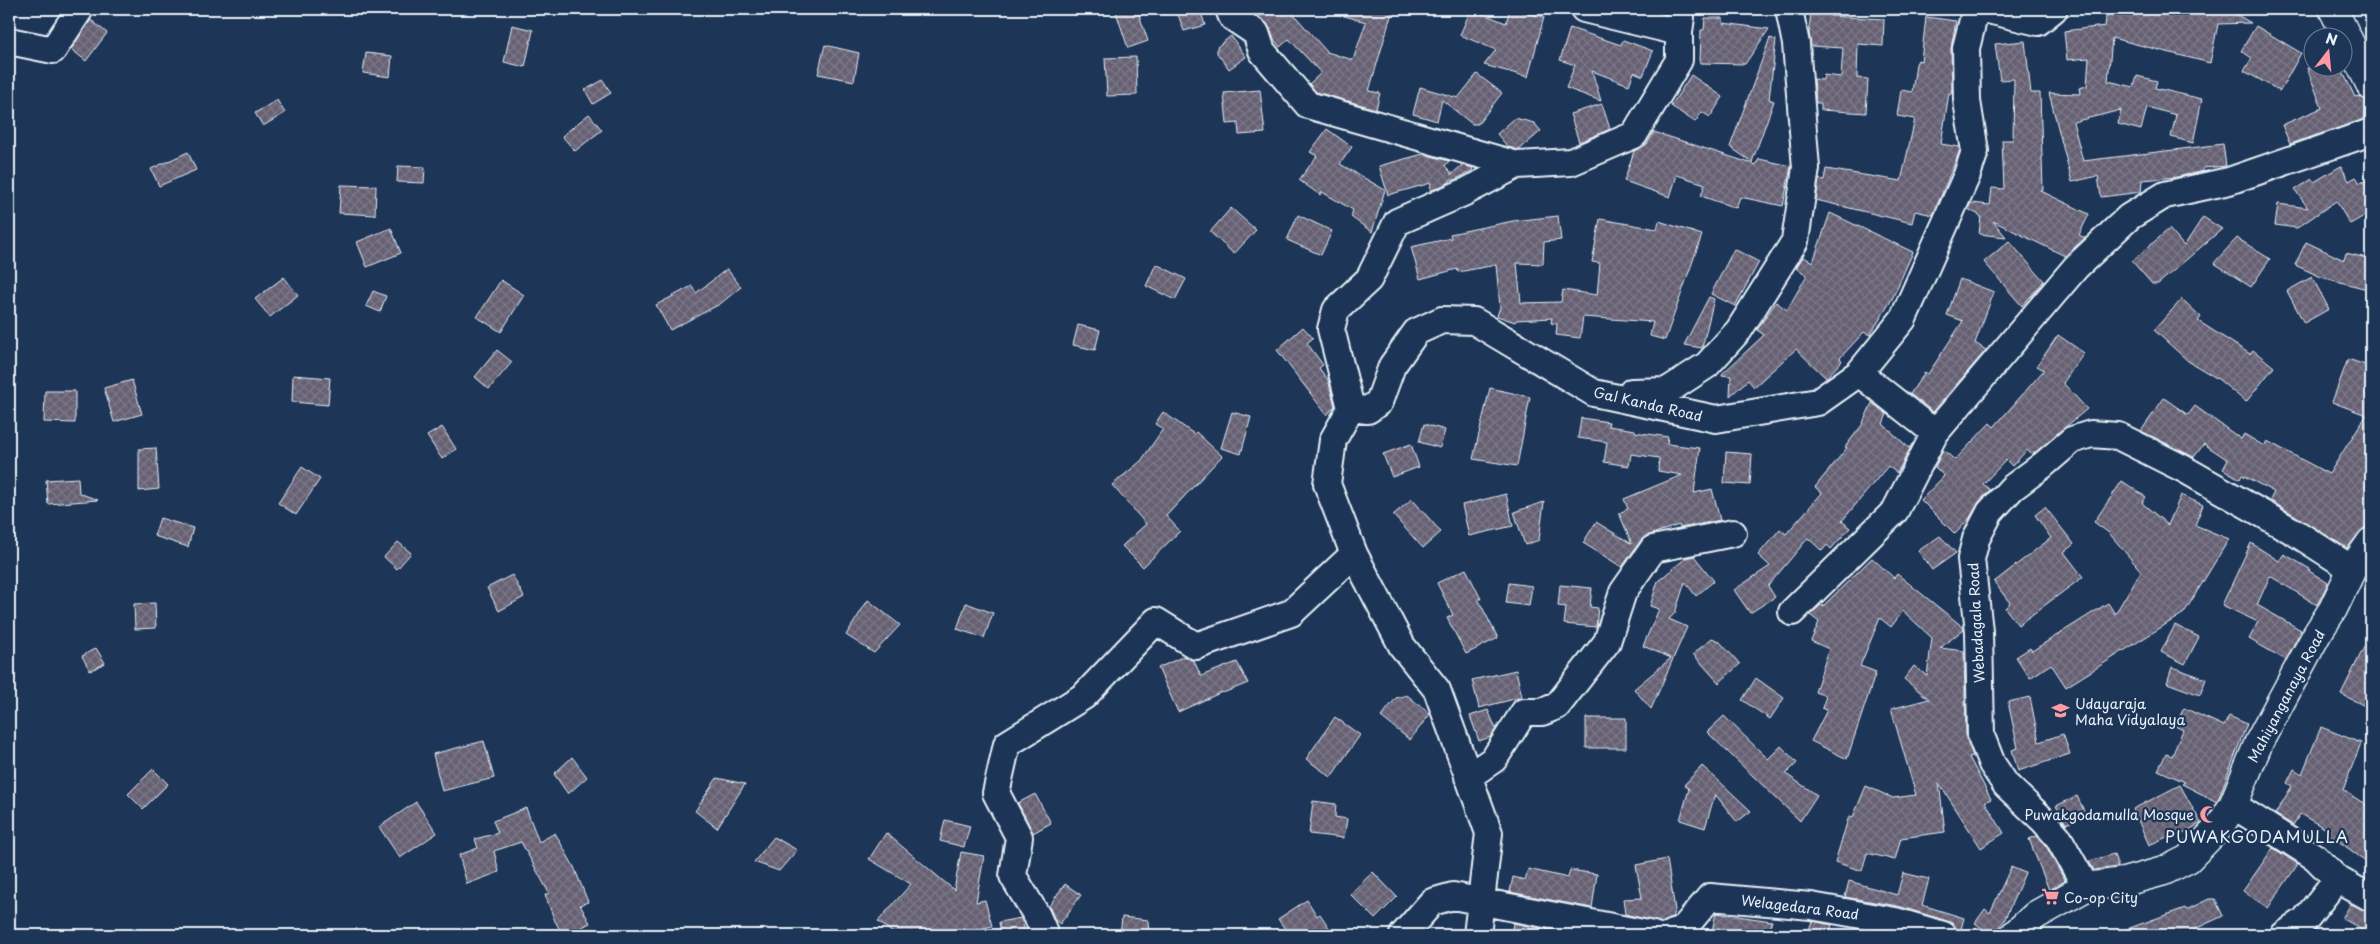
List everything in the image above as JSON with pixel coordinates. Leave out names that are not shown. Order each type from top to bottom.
[{"type":"main road","points":[[2333,9],[2371,86]]},
{"type":"main road","name":"Mahiyanganaya Road","points":[[2014,935],[2036,915],[2086,887],[2140,878],[2164,871],[2188,859],[2220,826],[2233,805],[2259,742],[2317,634],[2333,610],[2352,569],[2371,542]]},
{"type":"street","points":[[9,41],[53,50],[80,9]]},
{"type":"street","points":[[1229,9],[1232,17],[1256,33],[1262,51],[1308,105],[1517,165],[1571,162],[1634,135],[1679,60],[1679,20],[1584,9]]},
{"type":"street","points":[[1594,394],[1667,391],[1707,365],[1739,330],[1796,241],[1806,168],[1796,44],[1789,9]]},
{"type":"street","name":"Gal Kanda Road","points":[[1351,408],[1368,410],[1379,402],[1392,366],[1416,332],[1442,320],[1474,321],[1594,394],[1716,419],[1818,402],[1859,373],[1903,319],[1964,182],[1975,150],[1967,101],[1966,48],[1975,12],[1984,9],[2038,22],[2054,9]]},
{"type":"street","points":[[1792,612],[1896,511],[1935,433],[2076,267],[2129,217],[2165,194],[2229,180],[2371,132]]},
{"type":"street","points":[[1477,935],[1489,833],[1437,690],[1402,646],[1354,554],[1327,484],[1333,440],[1351,408],[1331,329],[1336,310],[1369,278],[1397,222],[1465,192],[1517,165]]},
{"type":"street","points":[[1859,373],[1935,433]]},
{"type":"street","name":"Webadagala Road","points":[[2086,887],[2058,837],[2006,785],[1992,764],[1981,736],[1979,631],[1971,559],[1976,539],[1990,512],[2012,488],[2072,440],[2091,434],[2118,436],[2184,469],[2352,569]]},
{"type":"street","points":[[1468,777],[1494,758],[1524,712],[1542,712],[1557,706],[1607,642],[1623,592],[1654,549],[1733,533]]},
{"type":"street","points":[[1041,935],[1044,932],[1037,916],[1013,876],[1019,837],[996,793],[1007,744],[1084,696],[1156,621],[1196,646],[1291,613],[1354,554]]},
{"type":"street","points":[[2233,805],[2315,857],[2337,879],[2371,898]]},
{"type":"street","points":[[2284,935],[2305,920],[2337,879]]},
{"type":"street","points":[[1403,935],[1432,902],[1453,896],[1653,935]]},
{"type":"street","name":"Welagedara Road","points":[[1670,935],[1685,927],[1710,897],[1811,906],[1894,920],[1943,935]]},
{"type":"building","points":[[1115,9],[1137,9],[1148,41],[1128,48]]},
{"type":"building","points":[[1176,9],[1200,9],[1205,25],[1184,31]]},
{"type":"building","points":[[1270,9],[1289,9],[1327,52],[1353,60],[1366,22],[1334,13],[1335,9],[1393,9],[1369,91],[1380,93],[1376,109],[1316,92],[1309,84],[1321,73],[1289,39],[1280,47],[1275,41],[1270,28],[1259,17]]},
{"type":"building","points":[[1471,9],[1506,23],[1510,9],[1544,17],[1528,77],[1484,65],[1496,50],[1460,35]]},
{"type":"building","points":[[1811,9],[1830,9],[1830,16],[1884,19],[1883,46],[1858,44],[1857,78],[1868,79],[1866,113],[1821,110],[1821,103],[1816,103],[1814,79],[1823,80],[1824,75],[1841,77],[1843,48],[1811,46],[1809,32]]},
{"type":"building","points":[[2107,9],[2227,9],[2251,23],[2218,24],[2210,63],[2112,38],[2108,81],[2134,87],[2137,76],[2157,81],[2155,88],[2202,99],[2193,143],[2171,137],[2176,115],[2147,107],[2141,130],[2118,124],[2121,110],[2073,122],[2083,161],[2223,144],[2226,166],[2203,168],[2203,171],[2177,177],[2142,180],[2141,192],[2101,197],[2098,176],[2072,182],[2049,93],[2080,94],[2079,88],[2087,86],[2089,58],[2067,60],[2064,31],[2105,26]]},
{"type":"building","points":[[1926,17],[1956,21],[1951,48],[1952,89],[1951,94],[1949,93],[1941,144],[1959,147],[1960,150],[1933,215],[1915,211],[1912,223],[1816,200],[1819,179],[1824,180],[1826,169],[1901,181],[1915,119],[1897,116],[1901,90],[1912,92],[1916,64],[1918,60],[1921,61]]},
{"type":"building","points":[[1705,18],[1723,18],[1723,23],[1769,29],[1745,64],[1700,63],[1701,30],[1704,30]]},
{"type":"building","points":[[91,20],[107,33],[86,61],[71,49]]},
{"type":"building","points":[[512,25],[533,30],[525,67],[504,62]]},
{"type":"building","points":[[2256,26],[2301,53],[2280,91],[2244,71],[2252,58],[2241,51]]},
{"type":"building","points":[[1570,28],[1621,45],[1623,40],[1653,51],[1643,76],[1634,72],[1629,85],[1592,71],[1601,101],[1566,88],[1575,65],[1560,60]]},
{"type":"building","points":[[1231,36],[1246,57],[1229,69],[1217,53],[1217,47]]},
{"type":"building","points":[[1770,38],[1776,40],[1769,99],[1774,101],[1752,162],[1730,147]]},
{"type":"building","points":[[2025,41],[2031,93],[2040,93],[2043,190],[2041,191],[2089,214],[2079,235],[2085,238],[2065,256],[1993,221],[2006,237],[1979,234],[1981,216],[1968,209],[1971,203],[1990,205],[1992,188],[2004,189],[2002,140],[2013,140],[2014,79],[2000,80],[1995,44]]},
{"type":"building","points":[[825,45],[859,53],[854,81],[818,74]]},
{"type":"building","points":[[366,53],[392,56],[390,77],[363,73]]},
{"type":"building","points":[[1136,57],[1137,95],[1107,96],[1105,58]]},
{"type":"building","points":[[1477,74],[1502,93],[1478,124],[1472,124],[1442,100],[1437,121],[1413,114],[1420,87],[1458,98]]},
{"type":"building","points":[[1691,75],[1723,97],[1710,117],[1702,112],[1695,122],[1671,106]]},
{"type":"building","points":[[2311,78],[2346,78],[2355,97],[2359,96],[2366,100],[2371,117],[2290,144],[2282,125],[2322,108]]},
{"type":"building","points":[[603,80],[611,93],[593,104],[585,90]]},
{"type":"building","points":[[1260,90],[1265,133],[1239,135],[1238,123],[1227,124],[1224,93]]},
{"type":"building","points":[[277,100],[285,113],[263,126],[255,113]]},
{"type":"building","points":[[1602,104],[1610,129],[1579,142],[1570,114]]},
{"type":"building","points":[[589,114],[602,130],[575,151],[562,136]]},
{"type":"building","points":[[1515,118],[1534,123],[1541,131],[1519,150],[1508,147],[1497,134]]},
{"type":"building","points":[[1327,129],[1352,147],[1340,164],[1385,190],[1372,232],[1351,217],[1353,210],[1322,192],[1320,195],[1299,180],[1317,156],[1310,152]]},
{"type":"building","points":[[1654,132],[1756,165],[1759,159],[1791,166],[1783,206],[1740,197],[1736,208],[1701,196],[1705,184],[1677,175],[1670,197],[1624,181],[1634,151],[1647,144]]},
{"type":"building","points":[[188,152],[196,170],[159,186],[151,169]]},
{"type":"building","points":[[1423,154],[1449,161],[1445,166],[1451,172],[1451,175],[1462,165],[1473,168],[1472,171],[1430,191],[1431,183],[1388,195],[1379,166]]},
{"type":"building","points":[[398,166],[425,167],[424,183],[397,182]]},
{"type":"building","points":[[2341,166],[2349,181],[2356,177],[2360,183],[2371,179],[2371,212],[2350,224],[2336,201],[2297,228],[2275,225],[2278,204],[2308,208],[2295,190],[2312,179],[2314,182]]},
{"type":"building","points":[[341,185],[376,186],[375,215],[339,213]]},
{"type":"building","points":[[1231,208],[1256,230],[1234,254],[1210,232]]},
{"type":"building","points":[[1830,213],[1913,252],[1892,299],[1870,335],[1864,332],[1840,358],[1842,361],[1826,378],[1796,349],[1754,387],[1748,380],[1730,396],[1731,376],[1721,375],[1764,335],[1757,330],[1776,302],[1787,310],[1807,275],[1796,268],[1803,257],[1813,262]]},
{"type":"building","points":[[1298,215],[1332,231],[1321,255],[1287,240]]},
{"type":"building","points":[[1558,216],[1561,240],[1544,242],[1543,264],[1517,263],[1521,303],[1561,302],[1563,290],[1597,295],[1600,263],[1592,262],[1600,219],[1657,229],[1659,221],[1702,235],[1665,340],[1650,336],[1653,322],[1583,317],[1580,338],[1556,335],[1557,324],[1551,323],[1552,318],[1516,320],[1515,322],[1497,316],[1500,307],[1496,265],[1458,272],[1457,269],[1420,279],[1411,247],[1451,238],[1450,234],[1513,221]]},
{"type":"building","points":[[2203,217],[2222,229],[2158,284],[2152,284],[2132,261],[2169,229],[2184,246]]},
{"type":"building","points":[[391,228],[401,253],[367,267],[357,242]]},
{"type":"building","points":[[2237,238],[2270,259],[2251,287],[2214,263]]},
{"type":"building","points":[[2009,241],[2044,281],[2022,306],[1984,262]]},
{"type":"building","points":[[2306,242],[2344,260],[2346,253],[2371,259],[2371,290],[2321,277],[2295,265]]},
{"type":"building","points":[[1734,249],[1759,262],[1735,306],[1711,294]]},
{"type":"building","points":[[1156,264],[1186,279],[1175,300],[1146,286]]},
{"type":"building","points":[[727,269],[741,287],[720,304],[670,330],[656,305],[692,286],[696,293]]},
{"type":"building","points":[[284,277],[298,295],[270,317],[255,299]]},
{"type":"building","points":[[2312,277],[2329,309],[2304,323],[2287,291]]},
{"type":"building","points":[[1960,279],[1994,292],[1975,343],[1986,350],[1933,412],[1910,394],[1925,372],[1928,374],[1963,321],[1947,315]]},
{"type":"building","points":[[501,280],[524,295],[501,332],[477,317]]},
{"type":"building","points":[[373,291],[386,296],[380,312],[366,306]]},
{"type":"building","points":[[1709,297],[1714,299],[1702,348],[1684,345]]},
{"type":"building","points":[[2182,299],[2201,317],[2198,321],[2250,354],[2253,350],[2274,367],[2246,402],[2218,379],[2188,361],[2154,330]]},
{"type":"building","points":[[1078,325],[1100,330],[1095,350],[1073,345]]},
{"type":"building","points":[[1303,327],[1313,338],[1307,343],[1323,365],[1319,368],[1328,380],[1335,406],[1327,415],[1277,350]]},
{"type":"building","points":[[2058,335],[2084,353],[2063,383],[2087,409],[2032,455],[2027,450],[2012,466],[2006,460],[1983,484],[1990,490],[1979,502],[1969,519],[1955,534],[1921,500],[1944,476],[1935,467],[1943,450],[1955,460],[1990,423],[1994,427],[2044,370],[2037,366]]},
{"type":"building","points":[[497,350],[512,362],[489,389],[475,377]]},
{"type":"building","points":[[2348,359],[2371,367],[2371,527],[2364,528],[2347,548],[2270,500],[2274,492],[2242,475],[2240,479],[2223,469],[2228,460],[2204,444],[2194,457],[2141,431],[2164,398],[2188,415],[2195,406],[2241,439],[2244,434],[2264,446],[2267,441],[2329,474],[2366,415],[2332,402]]},
{"type":"building","points":[[293,375],[330,378],[328,405],[292,402]]},
{"type":"building","points":[[132,380],[142,414],[114,422],[104,388]]},
{"type":"building","points":[[1490,388],[1530,397],[1517,466],[1473,459]]},
{"type":"building","points":[[45,391],[75,391],[75,423],[44,422]]},
{"type":"building","points":[[1872,403],[1887,414],[1883,424],[1909,448],[1913,443],[1897,473],[1888,466],[1842,521],[1850,528],[1831,549],[1827,545],[1822,551],[1808,538],[1768,586],[1775,597],[1750,613],[1734,590],[1770,566],[1758,555],[1780,529],[1786,534],[1822,493],[1815,487],[1847,448],[1845,447],[1862,425]]},
{"type":"building","points":[[1163,412],[1194,434],[1196,432],[1222,456],[1166,516],[1180,531],[1143,567],[1122,546],[1146,524],[1112,485],[1141,461],[1163,429],[1155,424]]},
{"type":"building","points":[[1232,412],[1251,417],[1241,454],[1221,448]]},
{"type":"building","points":[[1581,418],[1609,422],[1608,426],[1635,430],[1635,432],[1668,437],[1667,444],[1700,448],[1694,493],[1712,489],[1720,520],[1680,528],[1679,525],[1649,535],[1641,540],[1622,567],[1583,543],[1596,522],[1632,544],[1619,513],[1628,509],[1624,499],[1682,475],[1658,471],[1659,458],[1631,454],[1629,466],[1604,462],[1607,442],[1578,438]]},
{"type":"building","points":[[1424,424],[1445,430],[1440,448],[1419,442]]},
{"type":"building","points":[[442,427],[456,449],[442,459],[427,436]]},
{"type":"building","points":[[1411,444],[1419,467],[1392,477],[1383,454]]},
{"type":"building","points":[[156,448],[159,489],[139,491],[139,449]]},
{"type":"building","points":[[1726,452],[1752,454],[1750,485],[1724,483]]},
{"type":"building","points":[[302,467],[320,479],[296,515],[278,503]]},
{"type":"building","points":[[78,478],[79,493],[98,500],[48,504],[46,480]]},
{"type":"building","points":[[2122,481],[2146,497],[2142,503],[2168,525],[2181,495],[2203,505],[2195,525],[2229,539],[2184,613],[2066,687],[2051,664],[2030,678],[2016,657],[2030,648],[2032,651],[2108,603],[2115,614],[2141,571],[2109,533],[2094,522]]},
{"type":"building","points":[[1506,494],[1513,526],[1469,536],[1462,505]]},
{"type":"building","points":[[1412,499],[1441,532],[1423,548],[1393,515]]},
{"type":"building","points":[[1544,502],[1539,540],[1525,545],[1514,512]]},
{"type":"building","points":[[2045,507],[2074,544],[2064,552],[2083,577],[2018,625],[2005,608],[2010,603],[1994,582],[2051,538],[2035,515]]},
{"type":"building","points":[[160,518],[193,528],[188,547],[154,536]]},
{"type":"building","points":[[1940,536],[1956,553],[1932,570],[1918,551]]},
{"type":"building","points":[[398,542],[411,553],[397,569],[384,557]]},
{"type":"building","points":[[2251,543],[2279,561],[2284,554],[2310,569],[2309,571],[2328,583],[2317,605],[2270,576],[2257,605],[2301,630],[2286,660],[2249,639],[2258,622],[2222,605]]},
{"type":"building","points":[[1694,556],[1714,581],[1696,596],[1685,582],[1675,613],[1669,619],[1687,627],[1651,709],[1634,689],[1671,658],[1643,646],[1659,609],[1650,606],[1658,581],[1686,558]]},
{"type":"building","points":[[1872,558],[1894,578],[1897,574],[1964,629],[1940,648],[1964,651],[1966,736],[1973,756],[1969,757],[1991,799],[1985,802],[2004,833],[1981,848],[1939,783],[1945,832],[1901,838],[1895,860],[1867,853],[1862,871],[1835,862],[1849,816],[1853,817],[1866,786],[1893,798],[1916,795],[1891,709],[1929,699],[1904,679],[1914,666],[1927,676],[1932,638],[1903,611],[1891,627],[1880,618],[1860,666],[1876,672],[1847,759],[1811,741],[1827,710],[1822,708],[1826,696],[1815,692],[1829,649],[1811,641],[1819,622],[1810,615],[1821,605],[1823,606]]},
{"type":"building","points":[[1466,569],[1481,599],[1478,599],[1498,638],[1466,654],[1447,618],[1453,615],[1437,583]]},
{"type":"building","points":[[512,575],[524,597],[499,611],[487,588]]},
{"type":"building","points":[[1509,583],[1532,586],[1529,606],[1506,603]]},
{"type":"building","points":[[1560,585],[1592,588],[1590,607],[1598,608],[1596,627],[1564,624],[1566,607],[1558,606]]},
{"type":"building","points":[[868,600],[900,625],[874,653],[846,635]]},
{"type":"building","points":[[155,603],[156,628],[135,629],[134,604]]},
{"type":"building","points":[[966,603],[993,613],[984,638],[957,629]]},
{"type":"building","points":[[2175,625],[2199,637],[2185,664],[2161,652]]},
{"type":"building","points":[[2371,633],[2371,709],[2341,694]]},
{"type":"building","points":[[1712,638],[1719,641],[1740,664],[1719,683],[1693,654]]},
{"type":"building","points":[[96,648],[105,663],[90,671],[82,656]]},
{"type":"building","points":[[1184,656],[1194,661],[1201,676],[1237,662],[1248,683],[1222,692],[1178,712],[1158,668]]},
{"type":"building","points":[[2172,667],[2206,679],[2200,695],[2167,683]]},
{"type":"building","points":[[1516,670],[1522,697],[1479,708],[1472,680]]},
{"type":"building","points":[[1756,678],[1784,698],[1770,719],[1742,700]]},
{"type":"building","points":[[1407,695],[1430,714],[1410,740],[1381,717],[1396,698]]},
{"type":"building","points":[[2030,697],[2039,742],[2063,734],[2070,754],[2018,771],[2012,750],[2018,748],[2008,702]]},
{"type":"building","points":[[2184,708],[2224,726],[2229,716],[2247,724],[2217,802],[2182,784],[2185,782],[2158,770],[2166,754],[2172,756],[2183,730],[2175,726]]},
{"type":"building","points":[[1488,710],[1496,729],[1490,737],[1479,741],[1470,716]]},
{"type":"building","points":[[1724,716],[1768,759],[1781,746],[1797,763],[1786,774],[1817,795],[1800,821],[1707,732]]},
{"type":"building","points":[[1335,717],[1360,735],[1331,777],[1306,759]]},
{"type":"building","points":[[1586,718],[1626,718],[1626,748],[1586,748]]},
{"type":"building","points":[[2321,727],[2361,743],[2343,790],[2371,808],[2371,865],[2326,832],[2328,830],[2300,814],[2293,825],[2275,814],[2292,786],[2287,783],[2294,769],[2302,774]]},
{"type":"building","points":[[484,741],[494,778],[442,791],[433,754]]},
{"type":"building","points":[[572,757],[587,777],[568,794],[554,774]]},
{"type":"building","points":[[1702,766],[1751,811],[1737,822],[1715,794],[1705,828],[1680,820],[1689,789],[1684,785]]},
{"type":"building","points":[[153,769],[168,784],[143,809],[128,794]]},
{"type":"building","points":[[717,778],[745,784],[717,828],[695,811]]},
{"type":"building","points":[[2180,785],[2201,823],[2176,838],[2174,834],[2149,845],[2133,809]]},
{"type":"building","points":[[1035,794],[1051,823],[1033,833],[1018,803]]},
{"type":"building","points":[[2077,796],[2086,815],[2066,824],[2056,806]]},
{"type":"building","points":[[1313,801],[1336,804],[1335,817],[1347,819],[1344,838],[1309,834]]},
{"type":"building","points":[[416,802],[437,833],[400,858],[379,827]]},
{"type":"building","points":[[526,808],[539,842],[555,833],[574,867],[588,902],[580,905],[590,923],[567,935],[563,935],[555,921],[545,895],[549,893],[521,842],[494,851],[499,872],[467,884],[459,855],[478,848],[475,839],[498,833],[493,821]]},
{"type":"building","points":[[945,820],[970,826],[964,847],[940,841]]},
{"type":"building","points":[[886,833],[954,890],[961,852],[984,856],[976,902],[985,900],[992,926],[956,935],[895,935],[878,921],[911,884],[869,859]]},
{"type":"building","points":[[2037,836],[2046,846],[2065,881],[2049,890],[2029,839]]},
{"type":"building","points":[[774,837],[797,850],[779,871],[754,862]]},
{"type":"building","points":[[2273,848],[2298,864],[2268,908],[2243,891]]},
{"type":"building","points":[[2114,854],[2118,867],[2094,870],[2089,861]]},
{"type":"building","points":[[1667,859],[1675,910],[1672,917],[1662,923],[1625,914],[1623,899],[1642,898],[1636,865]]},
{"type":"building","points":[[2011,867],[2025,873],[2004,921],[1993,935],[1980,935],[1983,929],[1975,923],[1985,909],[1990,913]]},
{"type":"building","points":[[1528,869],[1568,878],[1570,870],[1597,874],[1592,908],[1510,892],[1513,877],[1525,880]]},
{"type":"building","points":[[1373,872],[1397,897],[1375,919],[1350,894]]},
{"type":"building","points":[[1903,873],[1929,879],[1922,905],[1964,918],[1960,933],[1953,924],[1947,921],[1898,906],[1845,897],[1849,881],[1897,895]]},
{"type":"building","points":[[1065,884],[1081,895],[1060,924],[1055,920],[1049,906]]},
{"type":"building","points":[[2209,899],[2215,899],[2223,916],[2193,930],[2195,935],[2116,935],[2116,933],[2185,908],[2186,910]]},
{"type":"building","points":[[1307,900],[1317,916],[1320,914],[1334,935],[1289,935],[1278,919]]},
{"type":"building","points":[[2351,904],[2371,913],[2371,935],[2342,918]]},
{"type":"building","points":[[1716,913],[1772,921],[1769,935],[1711,935]]},
{"type":"building","points":[[1122,917],[1148,920],[1149,935],[1120,935]]},
{"type":"building","points":[[1021,918],[1026,935],[1001,935],[999,922]]},
{"type":"building","points":[[1812,921],[1832,925],[1829,935],[1809,930]]},
{"type":"building","points":[[1513,923],[1543,929],[1542,935],[1511,935]]},
{"type":"place","name":"Udayaraja Maha Vidyalaya","points":[[2061,711]]},
{"type":"place","name":"Puwakgodamulla Mosque","points":[[2208,814]]},
{"type":"place","name":"Co-op City","points":[[2050,897]]},
{"type":"district","name":"PUWAKGODAMULLA","points":[[2257,836]]}]
